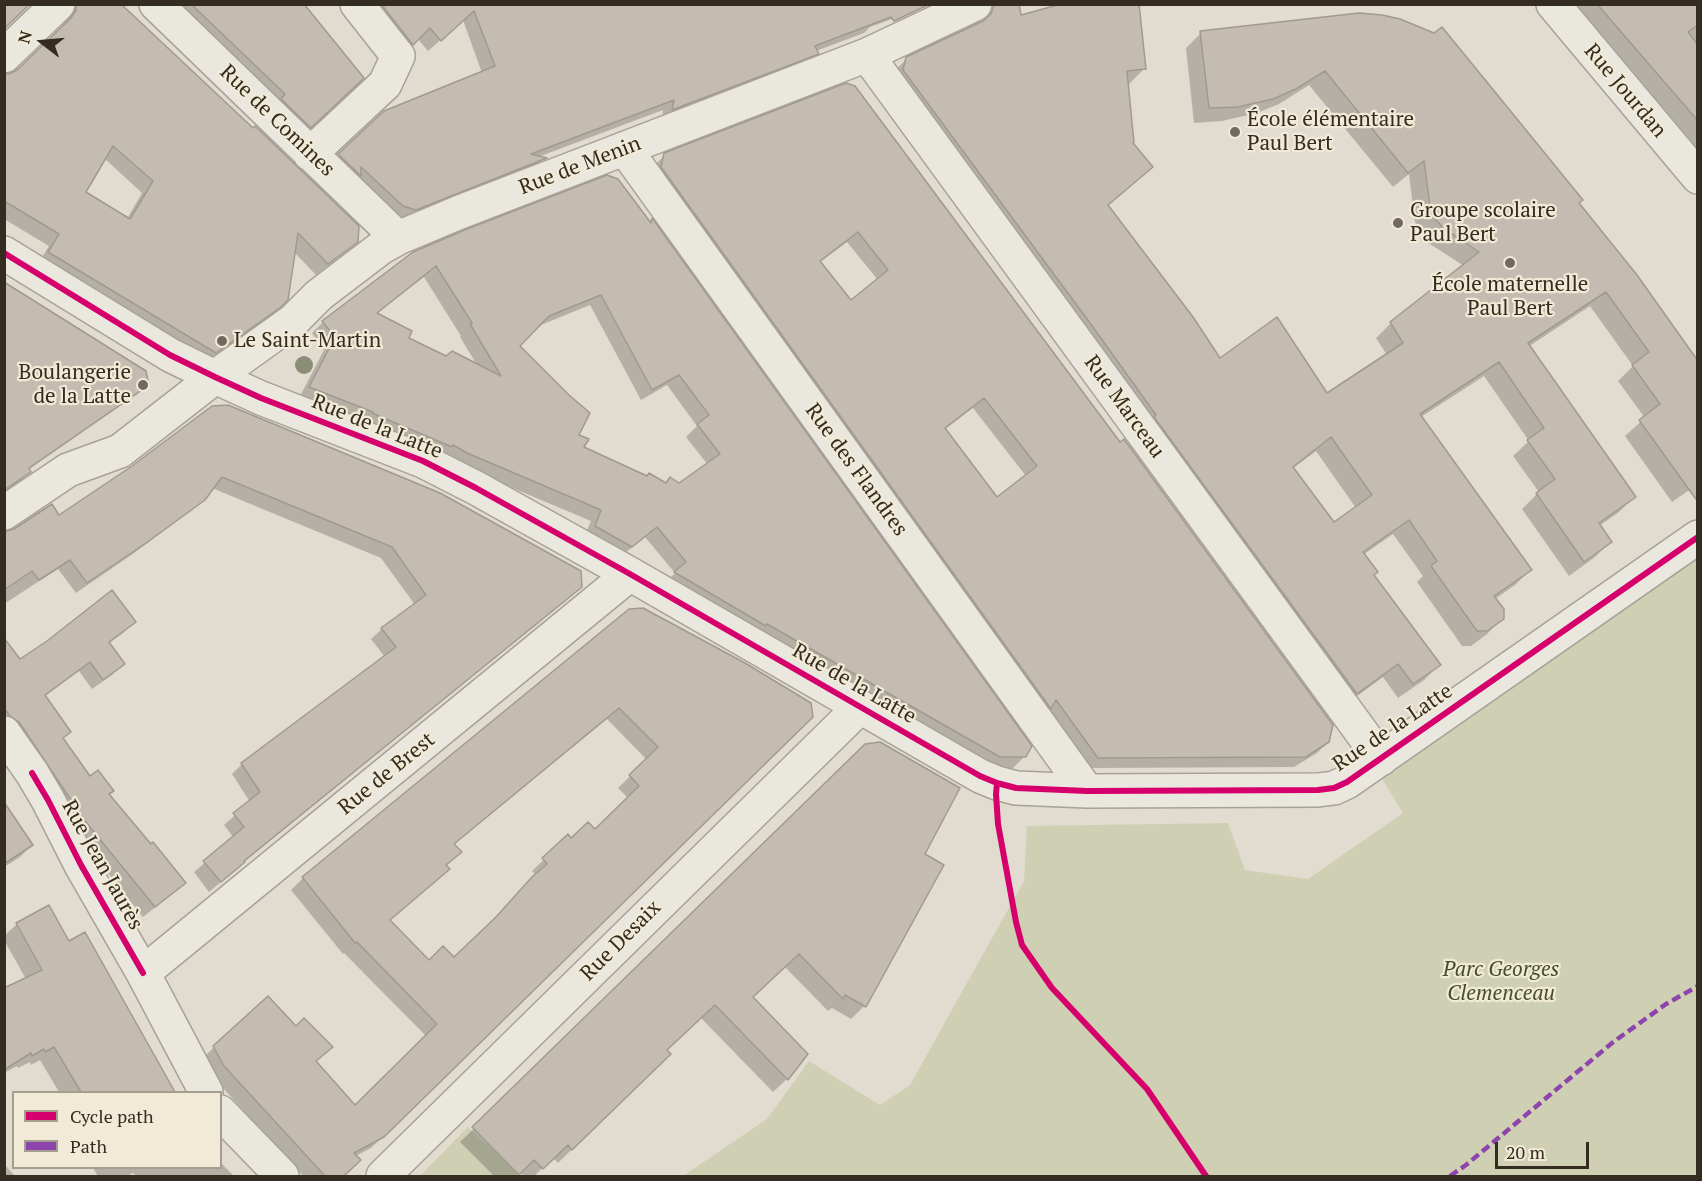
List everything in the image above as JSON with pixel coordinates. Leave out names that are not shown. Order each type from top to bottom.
[{"type":"street","points":[[4,56],[58,4]]},
{"type":"street","name":"Rue de Comines","points":[[156,4],[398,238]]},
{"type":"street","points":[[310,154],[385,84],[398,56],[357,4]]},
{"type":"street","name":"Rue Jourdan","points":[[1553,4],[1698,177]]},
{"type":"street","name":"Rue de Menin","points":[[4,513],[68,470],[120,451],[215,377],[293,321],[319,295],[382,247],[398,238],[867,55],[973,5]]},
{"type":"street","name":"Rue Marceau","points":[[867,55],[1381,759]]},
{"type":"street","name":"Rue des Flandres","points":[[625,149],[1087,791]]},
{"type":"street","name":"Rue de la Latte","points":[[4,253],[170,355],[261,398],[423,461],[477,488],[980,776],[997,783],[1025,789],[1087,791],[1318,790],[1334,788],[1381,759],[1698,537]]},
{"type":"street","name":"Rue de Brest","points":[[143,974],[630,574]]},
{"type":"street","name":"Rue Desaix","points":[[383,1176],[860,707]]},
{"type":"street","name":"Rue Jean Jaurès","points":[[4,733],[43,791],[81,865],[205,1091]]},
{"type":"street","points":[[222,1114],[282,1176]]},
{"type":"green space","name":"Parc Georges Clemenceau","points":[[1697,554],[1697,1176],[683,1176],[767,1119],[809,1061],[880,1105],[910,1085],[1024,881],[1027,826],[1228,823],[1245,870],[1308,879],[1403,813],[1382,779],[1433,738]]},
{"type":"green space","points":[[468,1127],[521,1176],[420,1176]]},
{"type":"building","points":[[4,4],[30,4],[4,29]]},
{"type":"building","points":[[76,4],[121,4],[253,128],[255,126],[359,226],[358,242],[328,264],[298,233],[288,300],[216,353],[48,252],[59,234],[4,201],[4,74],[17,70],[71,18],[76,10]],"holes":[[[113,146],[153,181],[130,219],[86,192]]]},
{"type":"building","points":[[191,4],[304,4],[364,78],[311,128],[281,99],[285,94]]},
{"type":"building","points":[[381,4],[930,4],[894,21],[891,17],[815,46],[819,54],[672,110],[674,100],[531,154],[547,158],[416,210],[403,206],[361,167],[361,176],[338,154],[384,111],[495,66],[474,11],[441,41],[430,28],[413,45]]},
{"type":"building","points":[[994,4],[1019,4],[1021,15],[1061,4],[1139,4],[1146,69],[1127,71],[1133,143],[1153,167],[1108,205],[1193,317],[1220,358],[1277,317],[1327,393],[1403,343],[1390,322],[1479,252],[1442,227],[1434,217],[1430,207],[1424,161],[1408,173],[1325,71],[1296,89],[1273,99],[1238,107],[1209,108],[1200,31],[1359,13],[1400,19],[1434,33],[1442,27],[1583,200],[1579,203],[1637,275],[1698,361],[1698,502],[1639,420],[1660,404],[1632,365],[1649,352],[1606,292],[1528,343],[1636,497],[1599,523],[1612,542],[1584,562],[1536,493],[1555,479],[1527,440],[1544,428],[1499,362],[1420,414],[1532,570],[1494,596],[1504,609],[1504,619],[1487,631],[1477,631],[1431,566],[1437,561],[1409,520],[1363,552],[1378,572],[1374,575],[1441,665],[1413,684],[1398,664],[1357,694],[1154,417],[1156,415],[1090,323],[903,70],[906,57],[983,21],[991,14]],"holes":[[[1331,437],[1372,495],[1334,522],[1293,467]]]},
{"type":"building","points":[[1597,4],[1698,4],[1698,25],[1688,32],[1698,45],[1698,121]]},
{"type":"building","points":[[846,83],[855,86],[1120,442],[1124,439],[1333,725],[1329,742],[1306,757],[1098,758],[1056,700],[1051,709],[661,167],[664,153]],"holes":[[[858,232],[888,270],[851,300],[820,261]],[[984,398],[1037,466],[997,497],[945,428]]]},
{"type":"building","points":[[607,175],[618,179],[651,223],[652,218],[1032,746],[1026,757],[1000,757],[674,572],[686,562],[657,527],[632,547],[595,526],[601,510],[453,445],[452,447],[309,387],[335,337],[322,321],[413,252]],"holes":[[[436,266],[472,323],[470,324],[501,376],[452,351],[446,356],[409,338],[412,331],[377,313]],[[601,295],[652,390],[679,375],[709,415],[697,424],[720,454],[679,483],[670,477],[666,483],[649,473],[647,476],[584,447],[589,439],[579,435],[590,413],[520,346],[549,316]]]},
{"type":"building","points":[[4,282],[146,371],[149,385],[29,468],[31,472],[4,490]]},
{"type":"building","points":[[228,405],[440,493],[581,571],[582,587],[221,882],[203,861],[244,827],[233,813],[260,792],[241,763],[396,647],[381,628],[426,595],[392,547],[222,477],[205,500],[87,583],[70,560],[39,580],[32,571],[4,590],[4,532],[14,529],[52,504],[59,515],[132,466],[212,406]]},
{"type":"building","points":[[112,590],[136,622],[109,642],[125,664],[103,680],[90,662],[45,695],[71,732],[63,738],[90,776],[98,770],[114,791],[109,794],[151,844],[153,842],[186,883],[155,907],[85,821],[19,722],[4,708],[4,638],[20,659],[47,641]]},
{"type":"building","points":[[643,608],[745,663],[811,703],[813,717],[384,1137],[354,1153],[361,1160],[344,1176],[325,1176],[224,1066],[213,1046],[268,996],[296,1026],[304,1018],[333,1047],[316,1061],[355,1105],[437,1024],[357,942],[355,943],[302,877],[629,609]],"holes":[[[619,708],[658,747],[629,775],[639,786],[595,829],[588,822],[571,838],[568,834],[542,858],[547,864],[454,957],[443,946],[429,960],[390,920],[450,869],[446,865],[462,852],[454,844]]]},
{"type":"building","points":[[880,742],[960,788],[925,854],[944,865],[866,1007],[845,995],[843,999],[799,954],[753,997],[808,1054],[788,1080],[715,1005],[667,1050],[671,1054],[572,1150],[568,1145],[543,1169],[534,1160],[519,1175],[472,1127],[865,744]]},
{"type":"building","points":[[4,802],[33,845],[4,864]]},
{"type":"building","points":[[49,905],[69,941],[85,932],[174,1091],[80,1091],[54,1047],[45,1052],[44,1049],[32,1056],[31,1053],[4,1070],[4,988],[42,970],[16,923]]},
{"type":"marked path","points":[[1450,1176],[1612,1043],[1666,1004],[1698,986]]},
{"type":"cycle path","points":[[4,253],[170,355],[261,398],[423,461],[476,488],[980,776],[1016,788],[1087,791],[1318,790],[1334,788],[1347,782],[1698,537]]},
{"type":"cycle path","points":[[32,773],[81,865],[143,973]]},
{"type":"cycle path","points":[[997,783],[998,824],[1022,945],[1052,988],[1147,1089],[1206,1176]]},
{"type":"place","name":"École élémentaire Paul Bert","points":[[1235,132]]},
{"type":"place","name":"Groupe scolaire Paul Bert","points":[[1398,223]]},
{"type":"place","name":"École maternelle Paul Bert","points":[[1510,263]]},
{"type":"place","name":"Le Saint-Martin","points":[[222,341]]},
{"type":"place","name":"Boulangerie de la Latte","points":[[143,385]]}]
